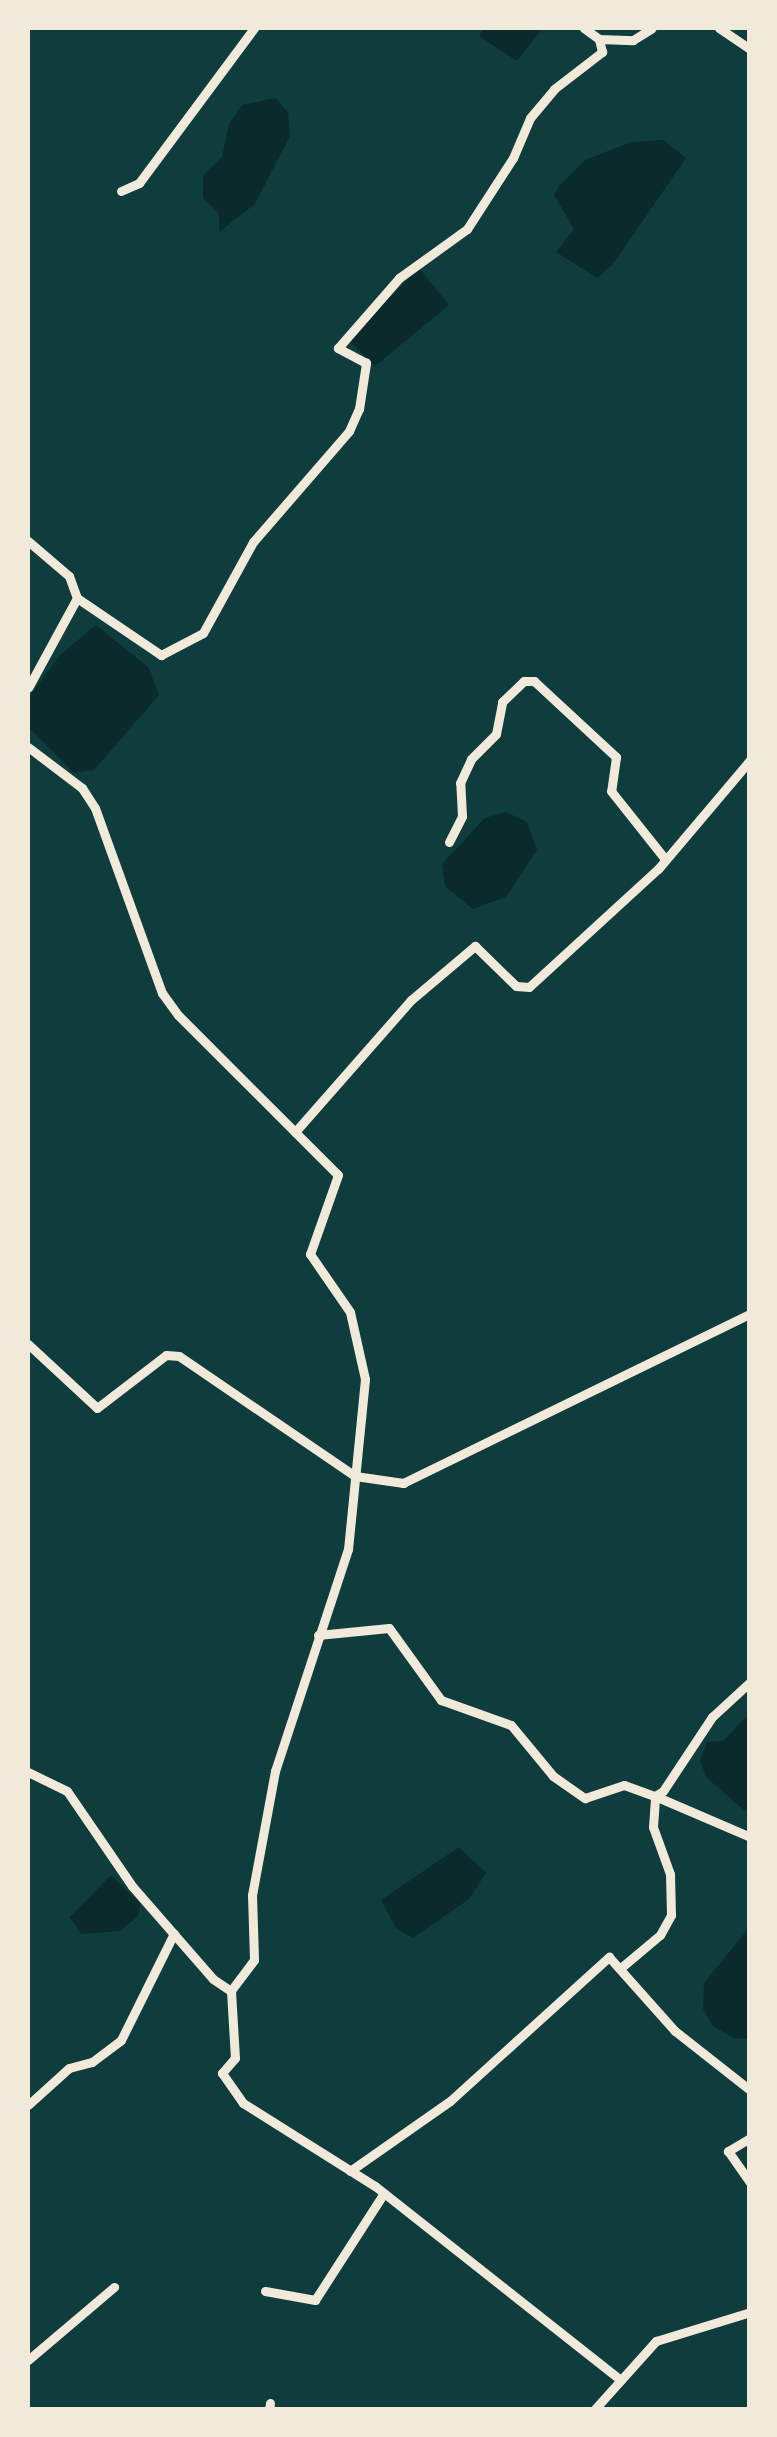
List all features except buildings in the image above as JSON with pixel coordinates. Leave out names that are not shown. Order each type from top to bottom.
[{"type":"street","points":[[120,190],[139,183],[254,28]]},
{"type":"street","points":[[584,28],[599,38],[634,40],[652,28]]},
{"type":"street","points":[[719,28],[750,48]]},
{"type":"street","points":[[28,541],[69,576],[76,598],[162,655],[203,633],[254,542],[348,431],[360,409],[366,363],[338,348],[399,278],[467,229],[513,158],[530,118],[554,89],[602,52],[599,38]]},
{"type":"street","points":[[28,688],[76,598]]},
{"type":"street","points":[[449,842],[462,816],[460,783],[471,759],[496,734],[502,702],[524,680],[534,680],[616,757],[611,791],[665,860]]},
{"type":"street","points":[[28,747],[82,788],[95,808],[162,993],[338,1175],[310,1254],[350,1312],[366,1378],[348,1549],[275,1771],[252,1896],[254,1960],[232,1991],[235,2058],[222,2073],[243,2102],[384,2193],[621,2380]]},
{"type":"street","points":[[295,1132],[411,1000],[475,946],[516,986],[529,987],[665,860],[750,760]]},
{"type":"street","points":[[28,1344],[97,1408],[166,1355],[179,1356],[355,1476],[404,1483],[750,1314]]},
{"type":"street","points":[[318,1635],[389,1628],[441,1700],[511,1725],[574,1794],[601,1796],[624,1785],[750,1837]]},
{"type":"street","points":[[624,1966],[660,1936],[671,1915],[670,1874],[653,1826],[655,1796],[672,1782],[712,1717],[750,1682]]},
{"type":"street","points":[[28,1772],[68,1791],[132,1886],[232,1991]]},
{"type":"street","points":[[28,2105],[69,2068],[92,2062],[122,2040],[174,1934]]},
{"type":"street","points":[[350,2171],[450,2102],[609,1957],[624,1966],[674,2030],[750,2090]]},
{"type":"street","points":[[750,2138],[728,2152],[750,2183]]},
{"type":"street","points":[[265,2291],[315,2300],[384,2193]]},
{"type":"street","points":[[28,2360],[114,2287]]},
{"type":"street","points":[[594,2410],[656,2341],[750,2312]]},
{"type":"water","points":[[484,28],[543,28],[517,61],[479,36]]},
{"type":"water","points":[[275,98],[288,112],[290,136],[255,204],[219,232],[219,214],[203,198],[203,175],[222,157],[229,124],[242,105]]},
{"type":"water","points":[[663,140],[686,158],[613,264],[597,278],[556,252],[574,229],[554,195],[560,185],[585,160],[631,142]]},
{"type":"water","points":[[419,268],[449,305],[375,366],[348,340]]},
{"type":"water","points":[[96,625],[149,668],[159,695],[94,770],[74,773],[28,727],[28,699],[59,656]]},
{"type":"water","points":[[506,812],[527,822],[537,850],[506,897],[473,909],[445,886],[442,864],[485,818]]},
{"type":"water","points":[[749,1714],[750,1811],[745,1811],[706,1777],[700,1761],[707,1742],[723,1741]]},
{"type":"water","points":[[459,1847],[486,1873],[469,1899],[413,1938],[396,1928],[381,1900]]},
{"type":"water","points":[[111,1875],[140,1903],[139,1915],[120,1931],[81,1934],[70,1917]]},
{"type":"water","points":[[749,1928],[749,2039],[734,2038],[713,2026],[703,2009],[704,1983]]}]
